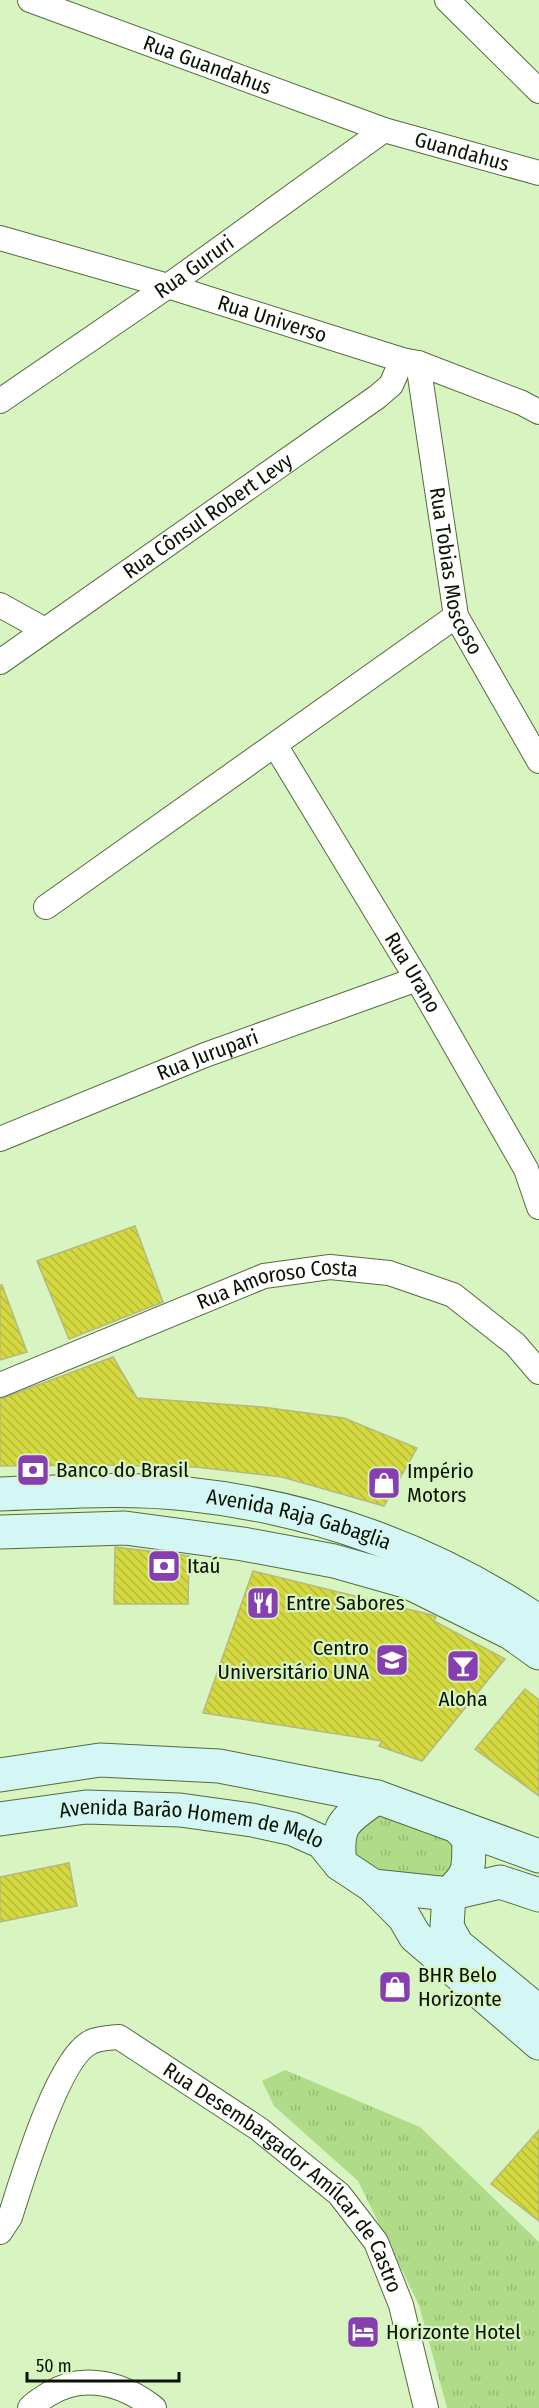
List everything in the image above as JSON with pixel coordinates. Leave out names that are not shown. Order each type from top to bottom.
[{"type":"main road","name":"Avenida Raja Gabaglia","points":[[0,1494],[121,1491],[186,1494],[249,1503],[346,1527],[429,1559],[513,1604],[539,1622]]},
{"type":"main road","name":"Avenida Raja Gabaglia","points":[[0,1532],[125,1528],[334,1561],[408,1582],[511,1633],[539,1653]]},
{"type":"main road","points":[[0,1775],[100,1761],[219,1766],[377,1797],[539,1856]]},
{"type":"main road","points":[[340,1864],[337,1842],[341,1826],[377,1797]]},
{"type":"main road","name":"Avenida Barão Homem de Melo","points":[[0,1819],[86,1808],[200,1813],[293,1829],[322,1842],[340,1864],[373,1886],[449,1894],[500,1882],[539,1895]]},
{"type":"main road","points":[[457,1826],[469,1839],[467,1869],[466,1877],[449,1894],[447,1927],[458,1945],[539,2012]]},
{"type":"main road","points":[[373,1886],[404,1917],[415,1936],[539,2043]]},
{"type":"street","name":"Rua Guandahus","points":[[30,0],[384,130]]},
{"type":"street","points":[[447,0],[539,90]]},
{"type":"street","name":"Guandahus","points":[[384,130],[539,172]]},
{"type":"street","name":"Rua Gururi","points":[[0,401],[168,286],[384,130]]},
{"type":"street","name":"Rua Universo","points":[[0,238],[168,286],[410,362],[522,403],[539,412]]},
{"type":"street","name":"Rua Tobias Moscoso","points":[[410,362],[456,616],[539,761]]},
{"type":"street","name":"Rua Cônsul Robert Levy","points":[[0,662],[377,398],[410,362]]},
{"type":"street","points":[[0,605],[45,630]]},
{"type":"street","points":[[46,907],[456,616]]},
{"type":"street","name":"Rua Urano","points":[[275,745],[417,980],[526,1169],[539,1207]]},
{"type":"street","name":"Rua Jurupari","points":[[0,1140],[205,1055],[417,980]]},
{"type":"street","name":"Rua Amoroso Costa","points":[[0,1385],[264,1276],[330,1267],[389,1273],[453,1295],[515,1344],[539,1372]]},
{"type":"street","name":"Rua Desembargador Amílcar de Castro","points":[[0,2232],[10,2217],[58,2085],[75,2055],[91,2042],[119,2037],[259,2129],[339,2194],[376,2242],[401,2305],[426,2408]]},
{"type":"street","points":[[30,2408],[60,2387],[90,2381],[115,2386],[141,2398],[154,2408]]},
{"type":"green space","points":[[384,1811],[450,1838],[459,1847],[451,1879],[373,1872],[349,1854],[363,1816]]},
{"type":"green space","points":[[285,2070],[420,2127],[539,2242],[539,2408],[447,2408],[419,2305],[358,2181],[274,2106],[262,2081]]},
{"type":"building","points":[[135,1226],[163,1302],[69,1339],[37,1261]]},
{"type":"building","points":[[0,1285],[2,1285],[27,1352],[0,1360]]},
{"type":"building","points":[[113,1357],[137,1398],[262,1407],[344,1418],[417,1448],[384,1506],[282,1477],[196,1467],[0,1466],[0,1399]]},
{"type":"building","points":[[115,1547],[189,1556],[188,1604],[114,1604]]},
{"type":"building","points":[[253,1571],[432,1615],[436,1617],[434,1621],[505,1659],[422,1761],[379,1746],[382,1741],[203,1713]]},
{"type":"building","points":[[525,1689],[539,1700],[539,1796],[475,1749]]},
{"type":"building","points":[[69,1863],[77,1906],[0,1922],[0,1877]]},
{"type":"building","points":[[539,2130],[539,2221],[491,2184]]},
{"type":"place","name":"Banco do Brasil","points":[[33,1470]]},
{"type":"place","name":"Império Motors","points":[[384,1483]]},
{"type":"place","name":"Itaú","points":[[164,1566]]},
{"type":"place","name":"Entre Sabores","points":[[263,1603]]},
{"type":"place","name":"Centro Universitário UNA","points":[[392,1660]]},
{"type":"place","name":"Aloha","points":[[463,1666]]},
{"type":"place","name":"BHR Belo Horizonte","points":[[395,1987]]},
{"type":"place","name":"Horizonte Hotel","points":[[363,2332]]}]
